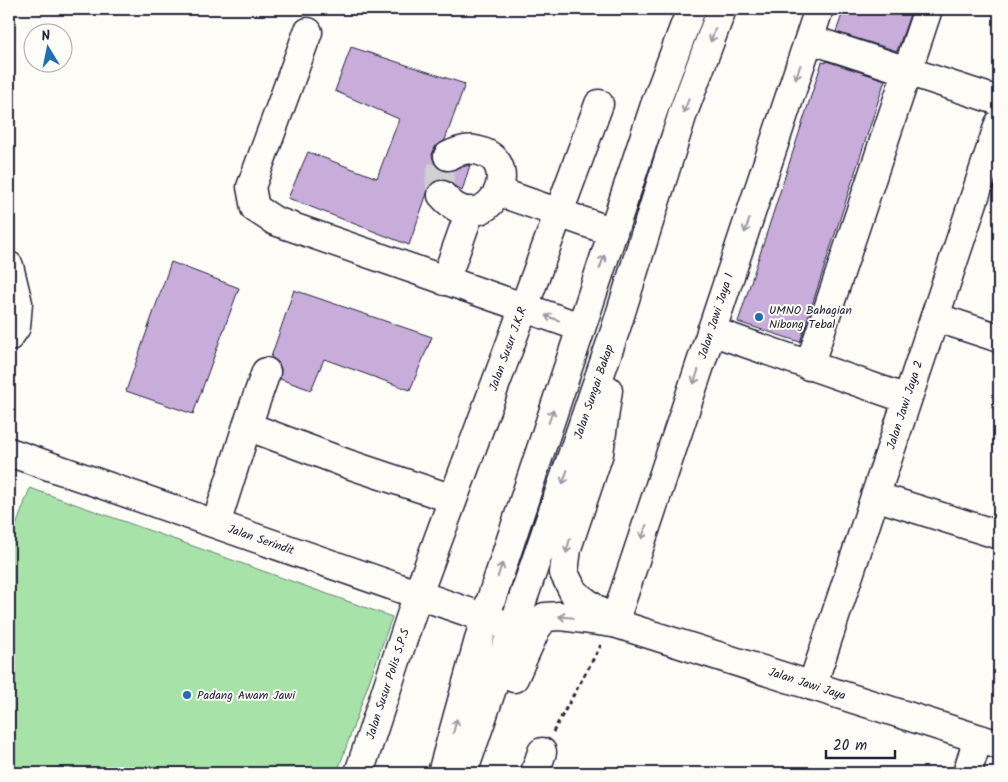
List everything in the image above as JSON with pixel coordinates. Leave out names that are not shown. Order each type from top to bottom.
[{"type":"main road","points":[[442,773],[485,618],[612,232],[655,105],[691,9]]},
{"type":"main road","name":"Jalan Sungai Bakap","points":[[467,763],[616,328],[683,113],[722,9]]},
{"type":"main road","name":"Jalan Jawi Jaya 1","points":[[614,623],[819,9]]},
{"type":"main road","points":[[809,366],[928,9]]},
{"type":"main road","points":[[308,32],[251,187],[255,208],[275,221],[580,327]]},
{"type":"main road","points":[[809,39],[999,101]]},
{"type":"main road","name":"Jalan Susur J.K.R","points":[[418,594],[599,104]]},
{"type":"main road","name":"Jalan Jawi Jaya 2","points":[[812,686],[997,136]]},
{"type":"main road","points":[[442,195],[451,206],[464,211],[470,211],[478,210],[491,204],[499,192],[501,178],[497,165],[488,154],[475,149],[461,150],[448,156]]},
{"type":"main road","points":[[499,192],[612,232]]},
{"type":"main road","points":[[444,281],[470,211]]},
{"type":"main road","points":[[9,266],[18,304],[16,327],[9,337]]},
{"type":"main road","points":[[935,317],[999,338]]},
{"type":"main road","points":[[614,623],[574,593],[564,573],[567,548],[599,453],[616,328]]},
{"type":"main road","points":[[711,331],[907,399]]},
{"type":"main road","points":[[216,524],[266,372]]},
{"type":"main road","points":[[247,426],[348,464],[453,499]]},
{"type":"main road","name":"Jalan Serindit","points":[[9,452],[514,628]]},
{"type":"main road","points":[[875,496],[999,535]]},
{"type":"main road","name":"Jalan Susur Polis S.P.S","points":[[359,773],[418,594]]},
{"type":"main road","points":[[467,763],[492,726],[536,629],[545,617],[560,616],[614,623]]},
{"type":"main road","name":"Jalan Jawi Jaya","points":[[614,623],[989,742]]},
{"type":"main road","points":[[967,773],[989,742]]},
{"type":"path","points":[[538,762],[614,623]]},
{"type":"green space","name":"Padang Awam Jawi","points":[[30,488],[392,617],[337,773],[9,773],[9,545]]},
{"type":"building","points":[[844,9],[912,9],[897,51],[836,32]]},
{"type":"building","points":[[351,47],[465,84],[445,140],[435,147],[432,155],[439,169],[446,171],[470,165],[462,191],[445,180],[437,180],[430,185],[409,245],[288,198],[308,152],[377,178],[399,119],[335,91]]},
{"type":"building","points":[[826,61],[885,80],[800,342],[738,322],[822,62],[826,63]]},
{"type":"building","points":[[171,262],[239,288],[193,414],[126,391]]},
{"type":"building","points":[[294,290],[432,337],[410,390],[324,359],[311,390],[280,379],[281,369],[278,362],[271,357]]},
{"type":"tunnel","points":[[442,195],[440,175],[448,156]]},
{"type":"place","name":"UMNO Bahagian Nibong Tebal","points":[[759,317]]},
{"type":"place","name":"Padang Awam Jawi","points":[[187,695]]}]
